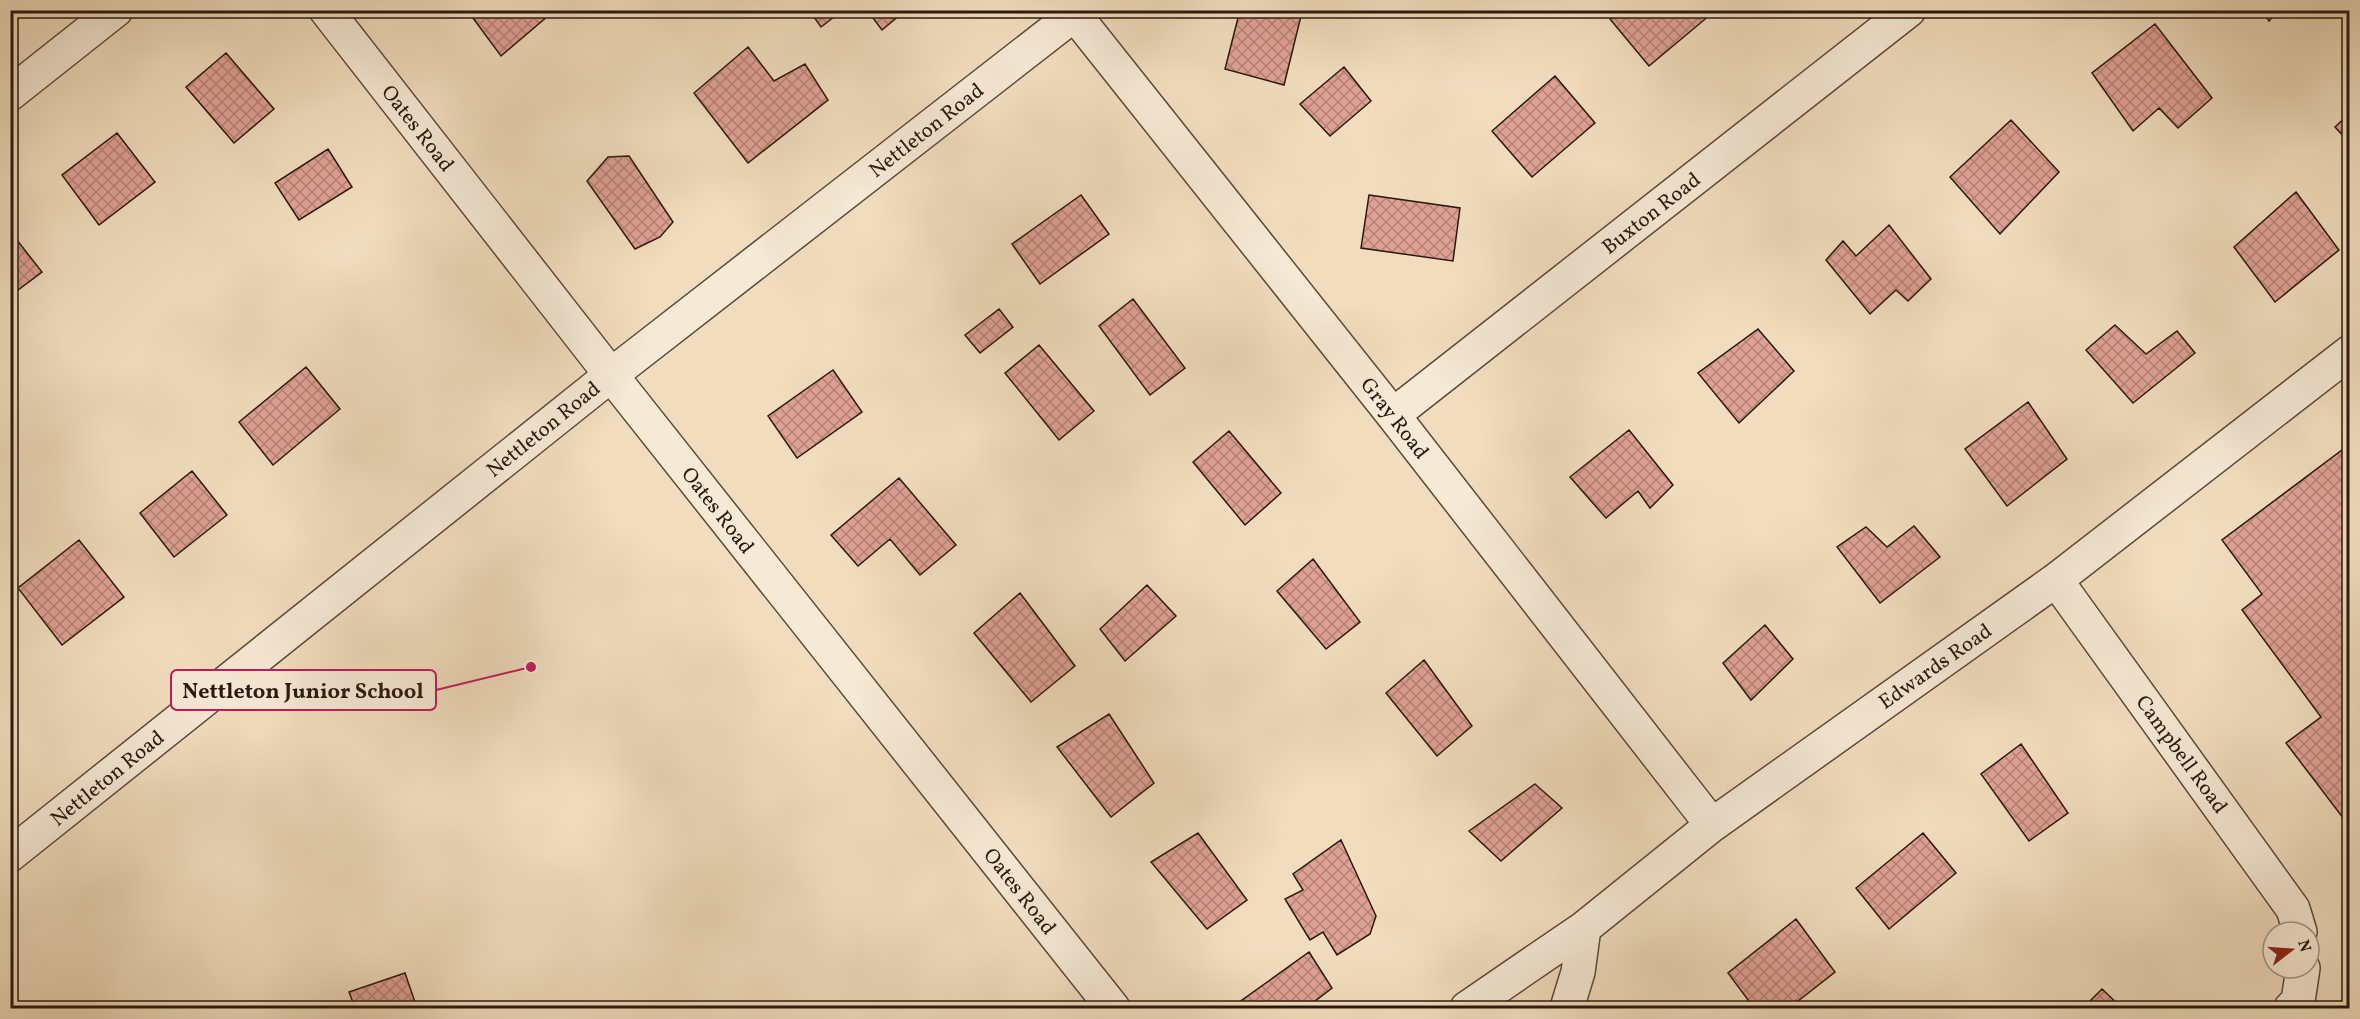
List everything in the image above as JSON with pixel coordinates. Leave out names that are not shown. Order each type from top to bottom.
[{"type":"street","points":[[10,94],[116,10]]},
{"type":"street","name":"Oates Road","points":[[326,10],[611,375],[1113,1008]]},
{"type":"street","name":"Buxton Road","points":[[1393,415],[1910,10]]},
{"type":"street","name":"Nettleton Road","points":[[10,855],[611,375],[1077,13]]},
{"type":"street","name":"Gray Road","points":[[1077,13],[1712,825]]},
{"type":"street","name":"Edwards Road","points":[[1467,1008],[1584,928],[1712,825],[2056,580],[2349,352]]},
{"type":"street","name":"Campbell Road","points":[[2056,580],[2293,909],[2297,920]]},
{"type":"street","points":[[1567,1008],[1578,972],[1584,928]]},
{"type":"street","points":[[2291,1008],[2298,1001],[2301,980]]},
{"type":"building","points":[[467,10],[555,10],[501,56]]},
{"type":"building","points":[[809,10],[843,10],[821,27]]},
{"type":"building","points":[[867,10],[906,10],[882,30]]},
{"type":"building","points":[[1240,10],[1302,12],[1284,85],[1225,69]]},
{"type":"building","points":[[1620,10],[1706,10],[1710,15],[1649,66],[1610,19]]},
{"type":"building","points":[[2261,10],[2279,10],[2269,21]]},
{"type":"building","points":[[2155,24],[2212,98],[2178,128],[2159,108],[2133,131],[2092,73]]},
{"type":"building","points":[[748,47],[774,81],[805,64],[828,100],[748,163],[694,93]]},
{"type":"building","points":[[226,53],[274,109],[234,143],[186,87]]},
{"type":"building","points":[[1344,67],[1371,101],[1330,136],[1300,104]]},
{"type":"building","points":[[1555,76],[1595,123],[1532,177],[1492,131]]},
{"type":"building","points":[[2350,113],[2350,143],[2335,127]]},
{"type":"building","points":[[2011,120],[2059,172],[2000,234],[1950,177]]},
{"type":"building","points":[[117,133],[155,182],[99,225],[62,175]]},
{"type":"building","points":[[328,149],[352,187],[299,220],[275,183]]},
{"type":"building","points":[[629,156],[673,222],[660,237],[635,249],[587,181],[608,157]]},
{"type":"building","points":[[2296,192],[2339,250],[2275,302],[2234,247]]},
{"type":"building","points":[[1081,195],[1109,234],[1040,284],[1012,244]]},
{"type":"building","points":[[1369,195],[1460,208],[1453,261],[1361,248]]},
{"type":"building","points":[[1889,225],[1931,279],[1908,301],[1896,290],[1870,314],[1826,260],[1843,241],[1856,256]]},
{"type":"building","points":[[13,235],[42,272],[10,296],[10,237]]},
{"type":"building","points":[[1133,299],[1185,368],[1150,395],[1099,326]]},
{"type":"building","points":[[999,309],[1013,327],[980,353],[965,335]]},
{"type":"building","points":[[2115,325],[2146,354],[2177,331],[2195,353],[2133,403],[2086,350]]},
{"type":"building","points":[[1758,329],[1794,371],[1739,423],[1698,373]]},
{"type":"building","points":[[1039,345],[1094,411],[1059,440],[1005,373]]},
{"type":"building","points":[[306,367],[340,409],[273,465],[239,422]]},
{"type":"building","points":[[833,370],[862,412],[797,458],[768,416]]},
{"type":"building","points":[[2028,402],[2067,459],[2007,506],[1965,449]]},
{"type":"building","points":[[1629,430],[1673,485],[1650,508],[1638,491],[1606,518],[1570,477]]},
{"type":"building","points":[[1229,431],[1281,493],[1245,525],[1193,462]]},
{"type":"building","points":[[2350,444],[2350,827],[2286,743],[2321,717],[2242,610],[2262,594],[2222,540]]},
{"type":"building","points":[[192,471],[227,515],[174,557],[140,513]]},
{"type":"building","points":[[899,478],[956,545],[920,575],[890,539],[858,566],[831,535]]},
{"type":"building","points":[[1914,526],[1940,557],[1880,603],[1837,547],[1866,527],[1887,547]]},
{"type":"building","points":[[79,540],[124,597],[62,645],[18,588]]},
{"type":"building","points":[[1313,559],[1360,622],[1326,649],[1277,591]]},
{"type":"building","points":[[1147,585],[1176,616],[1125,661],[1100,629]]},
{"type":"building","points":[[1020,593],[1075,666],[1031,702],[974,633]]},
{"type":"building","points":[[1765,625],[1793,659],[1751,700],[1723,663]]},
{"type":"building","points":[[1424,660],[1472,726],[1437,756],[1386,693]]},
{"type":"building","points":[[1109,714],[1154,783],[1111,817],[1057,747]]},
{"type":"building","points":[[2021,744],[2068,813],[2029,841],[1981,774]]},
{"type":"building","points":[[1535,784],[1562,808],[1501,861],[1469,831]]},
{"type":"building","points":[[1198,833],[1247,900],[1207,929],[1151,862]]},
{"type":"building","points":[[1923,833],[1956,873],[1889,929],[1856,888]]},
{"type":"building","points":[[1341,840],[1376,916],[1370,934],[1337,955],[1323,932],[1310,940],[1285,899],[1303,890],[1293,874]]},
{"type":"building","points":[[1796,919],[1835,972],[1789,1008],[1754,1008],[1728,973]]},
{"type":"building","points":[[1309,952],[1332,988],[1306,1008],[1242,1008],[1238,1003]]},
{"type":"building","points":[[405,973],[417,1008],[355,1008],[349,992]]},
{"type":"building","points":[[2102,989],[2122,1008],[2083,1008]]},
{"type":"place","name":"Nettleton Junior School","points":[[531,667]]}]
